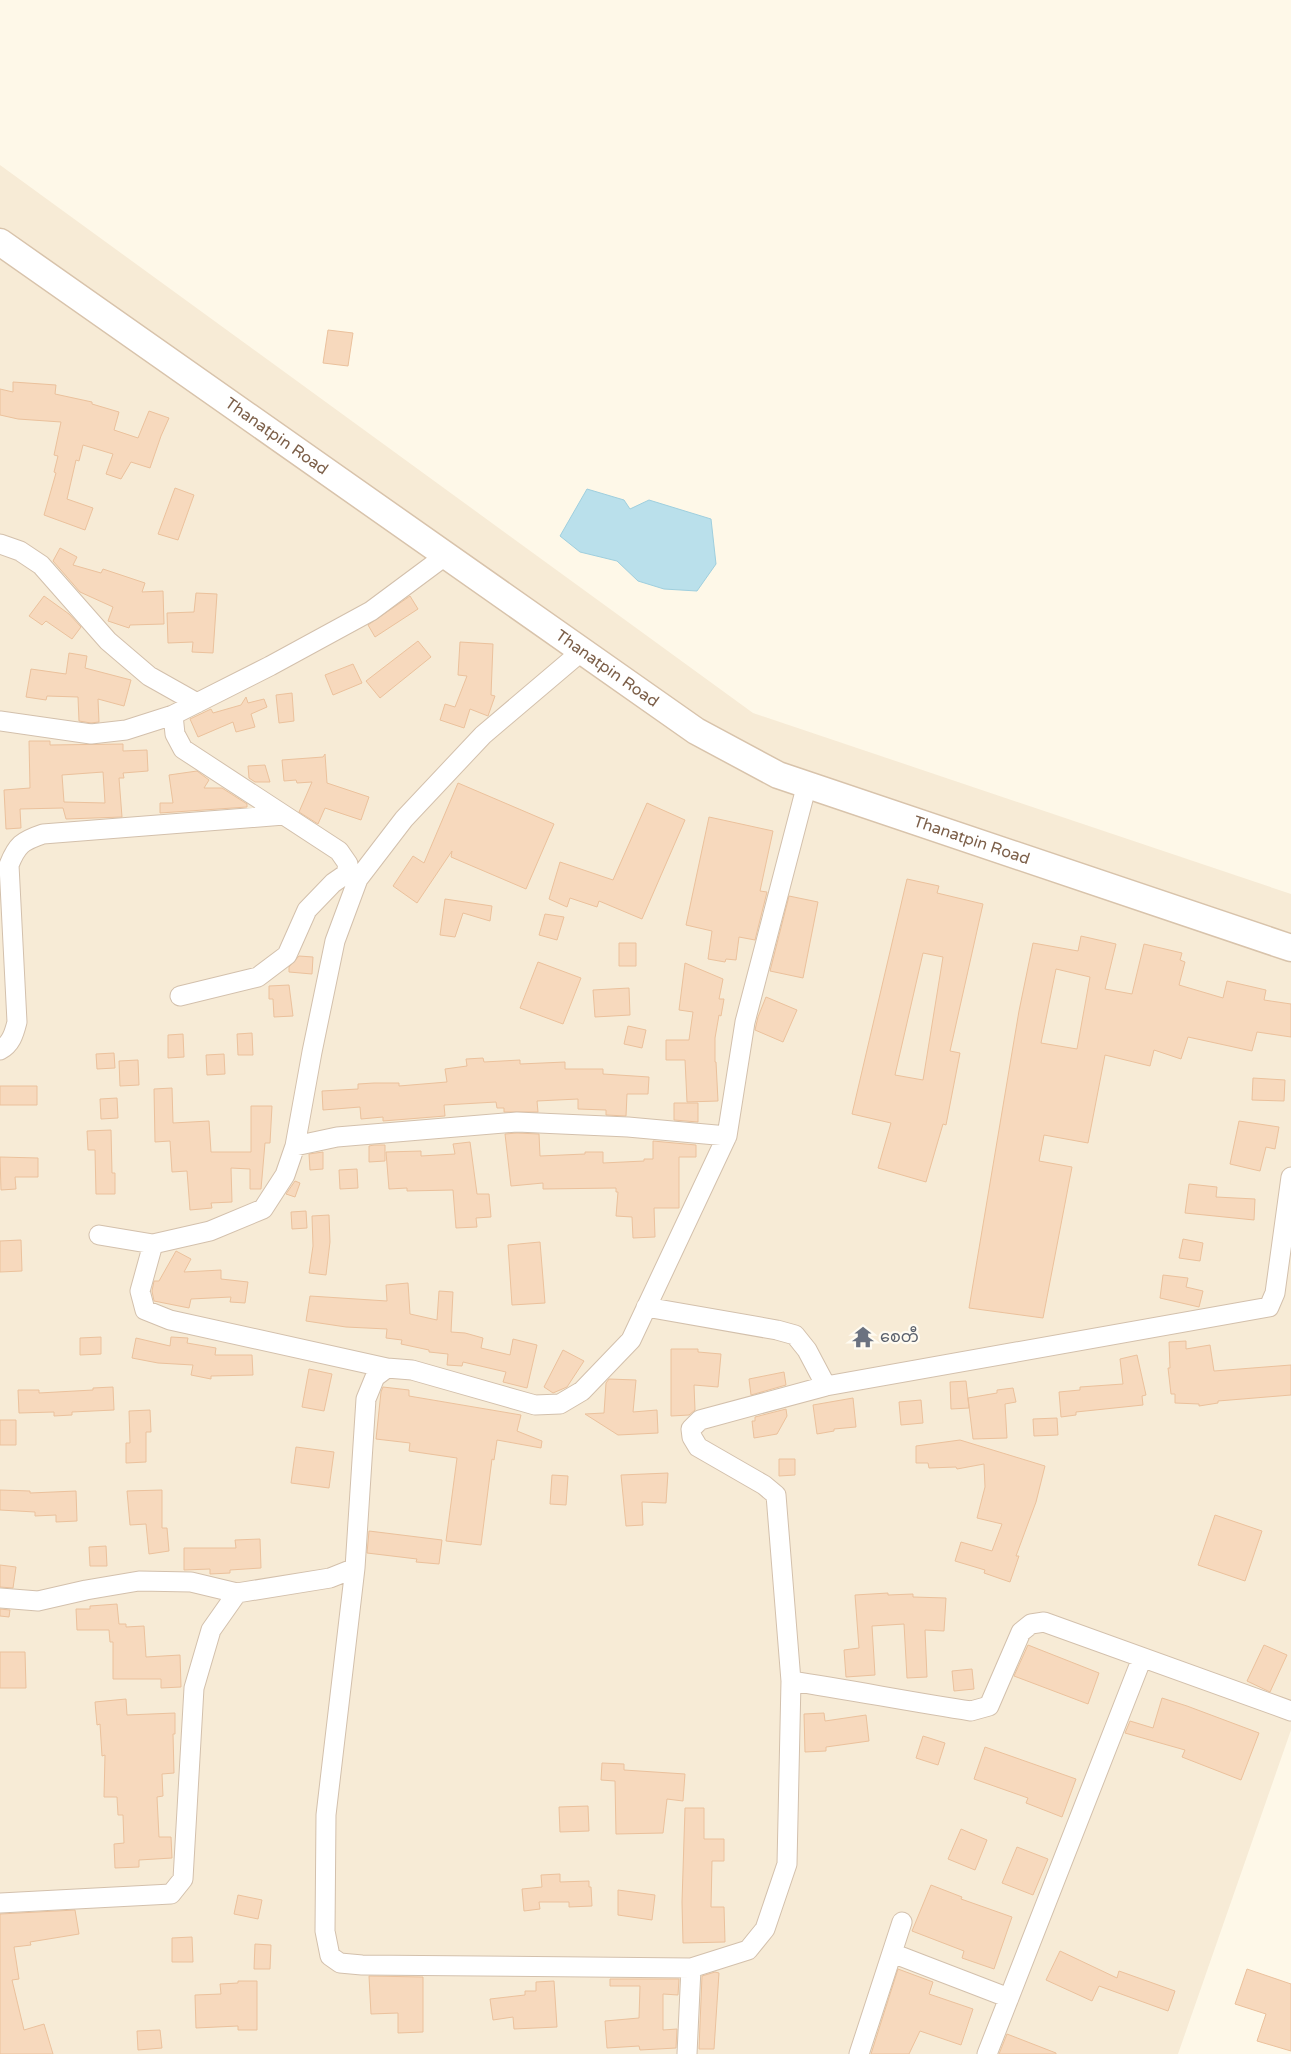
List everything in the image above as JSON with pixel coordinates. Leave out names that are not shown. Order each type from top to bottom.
[{"type":"main road","name":"Thanatpin Road","points":[[0,242],[696,731],[778,775],[1291,948]]},
{"type":"street","points":[[0,544],[20,552],[41,565],[108,641],[149,676],[197,703]]},
{"type":"street","points":[[0,721],[91,734],[126,730],[173,715],[270,666],[371,611],[445,556]]},
{"type":"street","points":[[99,1235],[153,1244],[210,1231],[264,1209],[285,1175],[295,1146],[334,941],[358,879],[404,819],[483,735],[582,651]]},
{"type":"street","points":[[173,715],[175,734],[183,749],[339,851],[348,864],[346,874],[333,883],[307,910],[287,955],[258,977],[180,996]]},
{"type":"street","points":[[153,1244],[140,1291],[146,1310],[170,1320],[387,1368],[412,1370],[534,1405],[560,1404],[582,1391],[631,1340],[727,1136],[745,1022],[807,784]]},
{"type":"street","points":[[0,1050],[6,1047],[13,1036],[17,1022],[9,865],[15,850],[26,840],[43,834],[284,815]]},
{"type":"street","points":[[295,1146],[336,1137],[517,1122],[628,1127],[727,1136]]},
{"type":"street","points":[[387,1368],[375,1377],[366,1399],[355,1568],[326,1814],[325,1931],[330,1956],[340,1963],[362,1964],[691,1968],[748,1950],[765,1929],[787,1864],[791,1681],[776,1495],[764,1485],[698,1447],[692,1437],[691,1429],[700,1420],[826,1386],[1269,1307],[1275,1293],[1291,1177]]},
{"type":"street","points":[[646,1307],[777,1330],[795,1335],[807,1350],[826,1386]]},
{"type":"street","points":[[0,1598],[6,1600],[38,1601],[139,1581],[191,1582],[237,1593],[330,1578],[355,1568]]},
{"type":"street","points":[[0,1903],[171,1894],[183,1879],[194,1688],[211,1630],[237,1593]]},
{"type":"street","points":[[791,1681],[971,1711],[989,1706],[1021,1632],[1031,1624],[1044,1622],[1291,1711]]},
{"type":"street","points":[[987,2054],[1142,1658]]},
{"type":"street","points":[[860,2054],[902,1922]]},
{"type":"street","points":[[892,1952],[1009,1998]]},
{"type":"street","points":[[687,2054],[691,1968]]},
{"type":"shaded area","points":[[0,165],[753,713],[1291,894],[1291,1730],[1178,2054],[0,2054]]},
{"type":"water","points":[[587,489],[624,500],[630,509],[649,500],[711,519],[716,564],[697,591],[664,589],[638,581],[617,561],[580,552],[560,536]]},
{"type":"building","points":[[328,330],[353,333],[348,366],[323,363]]},
{"type":"building","points":[[13,382],[56,385],[55,394],[92,402],[92,404],[119,412],[114,430],[138,438],[149,411],[169,418],[150,468],[131,462],[121,479],[106,474],[113,454],[83,445],[79,461],[76,460],[67,499],[93,508],[85,530],[44,515],[56,473],[54,472],[58,456],[54,455],[61,422],[18,419],[0,415],[0,389],[13,392]]},
{"type":"building","points":[[175,488],[194,495],[178,540],[158,534]]},
{"type":"building","points":[[60,548],[77,557],[73,565],[101,573],[103,569],[145,583],[142,592],[163,591],[164,624],[130,625],[129,628],[108,621],[113,607],[80,592],[53,561]]},
{"type":"building","points":[[196,593],[217,594],[213,653],[192,652],[193,642],[168,643],[167,613],[194,612]]},
{"type":"building","points":[[44,596],[69,614],[81,627],[72,639],[46,621],[42,625],[29,616]]},
{"type":"building","points":[[410,596],[418,609],[375,637],[368,625]]},
{"type":"building","points":[[418,641],[431,657],[380,698],[366,681]]},
{"type":"building","points":[[460,642],[493,644],[491,695],[495,696],[488,716],[470,709],[464,728],[440,720],[445,704],[455,707],[467,676],[458,675]]},
{"type":"building","points":[[69,653],[87,656],[85,668],[131,680],[124,706],[98,699],[99,722],[91,723],[79,721],[78,697],[47,696],[46,700],[26,697],[31,669],[66,674]]},
{"type":"building","points":[[353,664],[362,683],[333,695],[325,675]]},
{"type":"building","points":[[292,693],[294,721],[279,723],[276,695]]},
{"type":"building","points":[[246,697],[248,703],[264,699],[267,707],[251,714],[255,727],[236,732],[233,722],[198,737],[190,719],[211,709],[213,713],[241,705]]},
{"type":"building","points":[[29,741],[50,741],[50,745],[123,744],[123,751],[147,750],[148,771],[123,773],[124,778],[119,778],[122,817],[66,819],[63,808],[20,809],[21,828],[6,829],[4,790],[30,788]],"holes":[[[103,772],[105,803],[64,802],[62,775]]]},
{"type":"building","points":[[325,754],[327,783],[369,797],[361,820],[325,808],[318,824],[299,812],[312,782],[297,783],[296,780],[284,781],[282,760],[323,757]]},
{"type":"building","points":[[265,765],[270,782],[255,782],[249,778],[248,766]]},
{"type":"building","points":[[197,771],[209,780],[204,788],[222,788],[247,804],[247,807],[160,813],[160,803],[173,803],[169,775]]},
{"type":"building","points":[[458,783],[554,824],[526,889],[451,857],[452,851],[417,903],[393,886],[413,856],[424,863]]},
{"type":"building","points":[[647,803],[685,820],[642,919],[599,901],[597,907],[570,898],[567,907],[549,899],[560,862],[613,880]]},
{"type":"building","points":[[709,817],[773,831],[760,891],[767,892],[755,940],[739,937],[736,960],[726,959],[725,962],[708,959],[712,931],[686,925]]},
{"type":"building","points":[[907,879],[939,886],[937,893],[983,904],[950,1051],[960,1053],[946,1125],[943,1124],[926,1182],[878,1168],[891,1123],[852,1114]],"holes":[[[923,953],[943,957],[923,1080],[895,1075]]]},
{"type":"building","points":[[789,896],[818,902],[803,978],[770,971]]},
{"type":"building","points":[[445,899],[492,906],[490,921],[463,913],[455,937],[440,935]]},
{"type":"building","points":[[545,914],[564,917],[557,940],[539,935]]},
{"type":"building","points":[[1081,936],[1116,944],[1105,989],[1132,994],[1144,944],[1182,953],[1180,960],[1185,962],[1179,985],[1223,998],[1227,981],[1266,990],[1264,1000],[1291,1004],[1291,1037],[1257,1032],[1252,1051],[1188,1037],[1181,1059],[1154,1050],[1150,1066],[1105,1055],[1088,1143],[1044,1135],[1039,1161],[1072,1167],[1043,1318],[969,1308],[1019,1011],[1033,943],[1078,951]],"holes":[[[1056,969],[1090,977],[1077,1049],[1041,1043]]]},
{"type":"building","points":[[619,943],[636,943],[636,966],[619,966]]},
{"type":"building","points":[[299,956],[313,957],[312,974],[289,972],[289,967]]},
{"type":"building","points":[[538,962],[581,978],[563,1024],[520,1008]]},
{"type":"building","points":[[685,963],[723,979],[719,999],[724,999],[715,1038],[718,1101],[687,1102],[685,1060],[666,1060],[666,1040],[689,1040],[693,1012],[679,1010]]},
{"type":"building","points":[[289,985],[293,1016],[274,1017],[273,999],[269,999],[269,986]]},
{"type":"building","points":[[629,988],[630,1015],[595,1017],[593,990]]},
{"type":"building","points":[[766,997],[797,1010],[783,1042],[755,1030]]},
{"type":"building","points":[[628,1026],[646,1030],[642,1048],[624,1044]]},
{"type":"building","points":[[252,1033],[253,1055],[238,1055],[237,1034]]},
{"type":"building","points":[[183,1034],[184,1057],[168,1058],[168,1035]]},
{"type":"building","points":[[114,1053],[115,1068],[97,1069],[96,1054]]},
{"type":"building","points":[[224,1054],[225,1074],[207,1075],[206,1055]]},
{"type":"building","points":[[483,1058],[484,1062],[520,1060],[520,1064],[565,1062],[565,1069],[603,1069],[603,1074],[649,1077],[648,1094],[627,1094],[626,1116],[606,1115],[606,1110],[578,1109],[578,1099],[537,1101],[538,1112],[504,1112],[504,1108],[497,1108],[496,1102],[444,1105],[445,1116],[383,1121],[383,1117],[361,1119],[360,1107],[323,1110],[322,1091],[358,1089],[358,1084],[399,1083],[399,1086],[447,1082],[445,1069],[467,1066],[466,1059]]},
{"type":"building","points":[[138,1060],[139,1085],[120,1086],[119,1061]]},
{"type":"building","points":[[1253,1078],[1285,1080],[1284,1101],[1252,1100]]},
{"type":"building","points":[[0,1086],[37,1086],[37,1105],[0,1105]]},
{"type":"building","points":[[172,1088],[173,1123],[209,1121],[211,1152],[251,1152],[251,1106],[272,1106],[270,1143],[265,1143],[261,1189],[250,1189],[250,1169],[231,1168],[232,1202],[211,1203],[212,1208],[190,1210],[187,1171],[172,1172],[170,1141],[155,1142],[154,1089]]},
{"type":"building","points":[[117,1098],[118,1118],[101,1119],[100,1099]]},
{"type":"building","points":[[674,1103],[698,1103],[698,1122],[674,1120]]},
{"type":"building","points":[[1239,1121],[1279,1127],[1275,1149],[1266,1147],[1260,1171],[1230,1164]]},
{"type":"building","points":[[111,1130],[112,1173],[115,1173],[115,1194],[96,1194],[95,1150],[88,1150],[87,1131]]},
{"type":"building","points":[[505,1134],[539,1134],[540,1156],[603,1152],[603,1163],[644,1161],[644,1159],[653,1159],[653,1141],[696,1145],[696,1157],[679,1157],[679,1208],[654,1208],[655,1237],[633,1238],[632,1217],[616,1216],[618,1192],[616,1192],[616,1188],[543,1189],[543,1183],[511,1186]]},
{"type":"building","points":[[470,1142],[477,1194],[489,1194],[491,1217],[476,1218],[477,1227],[456,1228],[453,1190],[407,1191],[407,1188],[389,1189],[386,1152],[421,1151],[421,1156],[455,1154],[453,1144]]},
{"type":"building","points":[[385,1145],[385,1161],[369,1162],[369,1146]]},
{"type":"building","points":[[323,1152],[323,1169],[310,1170],[309,1154]]},
{"type":"building","points":[[0,1157],[38,1158],[38,1177],[15,1177],[16,1189],[1,1190]]},
{"type":"building","points":[[357,1169],[358,1188],[340,1189],[339,1170]]},
{"type":"building","points":[[295,1181],[300,1183],[295,1197],[286,1194]]},
{"type":"building","points":[[1189,1184],[1217,1187],[1216,1197],[1255,1199],[1254,1220],[1185,1213]]},
{"type":"building","points":[[306,1211],[307,1228],[292,1229],[291,1212]]},
{"type":"building","points":[[329,1215],[330,1242],[326,1275],[309,1273],[313,1246],[312,1216]]},
{"type":"building","points":[[1183,1239],[1203,1243],[1200,1261],[1179,1258]]},
{"type":"building","points":[[21,1240],[22,1271],[0,1272],[0,1241]]},
{"type":"building","points":[[540,1242],[545,1303],[512,1305],[508,1245]]},
{"type":"building","points":[[176,1251],[191,1259],[184,1272],[221,1270],[221,1279],[248,1282],[245,1303],[230,1302],[231,1297],[191,1299],[189,1308],[154,1301],[152,1291],[154,1281],[159,1281]]},
{"type":"building","points":[[1163,1275],[1188,1278],[1186,1287],[1203,1291],[1199,1307],[1160,1298]]},
{"type":"building","points":[[408,1283],[410,1314],[437,1320],[439,1291],[453,1292],[451,1332],[465,1333],[483,1338],[481,1348],[510,1355],[513,1339],[537,1345],[527,1388],[503,1382],[506,1372],[463,1362],[462,1366],[447,1365],[448,1354],[429,1352],[429,1350],[401,1344],[402,1340],[386,1338],[387,1329],[346,1327],[306,1321],[310,1296],[387,1301],[386,1285]]},
{"type":"building","points":[[101,1337],[101,1354],[80,1355],[80,1338]]},
{"type":"building","points":[[171,1337],[188,1338],[187,1343],[216,1348],[215,1355],[252,1355],[253,1375],[211,1376],[211,1379],[191,1375],[193,1365],[158,1363],[132,1358],[136,1338],[170,1346]]},
{"type":"building","points":[[1186,1341],[1186,1349],[1210,1345],[1214,1371],[1291,1365],[1291,1395],[1218,1401],[1218,1403],[1199,1406],[1199,1404],[1175,1403],[1175,1394],[1171,1394],[1168,1368],[1170,1368],[1169,1342]]},
{"type":"building","points":[[671,1349],[698,1349],[698,1352],[721,1354],[718,1387],[694,1385],[695,1410],[689,1415],[671,1416]]},
{"type":"building","points":[[563,1350],[584,1361],[567,1387],[553,1393],[544,1387]]},
{"type":"building","points":[[1137,1355],[1146,1395],[1142,1396],[1143,1405],[1076,1412],[1076,1415],[1061,1417],[1059,1392],[1080,1390],[1080,1387],[1123,1384],[1120,1359]]},
{"type":"building","points":[[309,1369],[332,1374],[324,1411],[302,1407]]},
{"type":"building","points":[[784,1372],[786,1385],[751,1395],[749,1379]]},
{"type":"building","points":[[609,1379],[636,1380],[633,1412],[657,1410],[658,1433],[618,1435],[585,1414],[604,1413],[606,1383]]},
{"type":"building","points":[[966,1381],[969,1408],[951,1409],[950,1382]]},
{"type":"building","points":[[113,1387],[114,1410],[72,1412],[72,1415],[54,1416],[54,1412],[19,1413],[18,1390],[39,1390],[39,1393]]},
{"type":"building","points":[[383,1387],[409,1390],[409,1396],[521,1415],[517,1431],[542,1441],[541,1448],[497,1440],[494,1460],[492,1459],[481,1545],[446,1541],[457,1458],[409,1451],[410,1443],[376,1439]]},
{"type":"building","points":[[1013,1388],[1016,1402],[1005,1404],[1007,1438],[973,1439],[968,1398],[997,1393],[997,1390]]},
{"type":"building","points":[[853,1398],[856,1427],[834,1429],[834,1431],[817,1434],[813,1405]]},
{"type":"building","points":[[921,1400],[923,1423],[901,1425],[899,1402]]},
{"type":"building","points":[[786,1409],[787,1416],[777,1434],[754,1438],[752,1421],[755,1421],[755,1417]]},
{"type":"building","points":[[150,1410],[151,1432],[146,1432],[146,1462],[126,1463],[126,1443],[130,1443],[129,1411]]},
{"type":"building","points":[[1057,1418],[1058,1435],[1034,1436],[1033,1419]]},
{"type":"building","points":[[0,1420],[16,1420],[16,1445],[0,1445]]},
{"type":"building","points":[[960,1440],[1045,1466],[1036,1502],[1016,1556],[1019,1556],[1010,1582],[984,1573],[985,1570],[955,1561],[961,1542],[992,1551],[1002,1524],[977,1518],[985,1487],[984,1464],[957,1469],[956,1467],[929,1468],[928,1463],[916,1463],[916,1446]]},
{"type":"building","points":[[296,1447],[334,1452],[329,1488],[291,1483]]},
{"type":"building","points":[[779,1459],[795,1459],[795,1475],[779,1476]]},
{"type":"building","points":[[668,1473],[666,1503],[642,1502],[643,1525],[626,1526],[621,1475]]},
{"type":"building","points":[[552,1475],[568,1476],[566,1505],[550,1504]]},
{"type":"building","points":[[0,1490],[30,1491],[30,1493],[76,1491],[77,1521],[56,1522],[56,1515],[35,1516],[35,1512],[0,1510]]},
{"type":"building","points":[[162,1490],[162,1528],[167,1528],[169,1551],[149,1554],[146,1524],[130,1525],[127,1491]]},
{"type":"building","points":[[1215,1515],[1262,1531],[1245,1581],[1198,1565]]},
{"type":"building","points":[[369,1531],[442,1540],[439,1564],[416,1562],[417,1559],[367,1553]]},
{"type":"building","points":[[260,1539],[261,1568],[230,1570],[230,1573],[210,1574],[210,1569],[184,1570],[184,1548],[236,1548],[235,1540]]},
{"type":"building","points":[[106,1546],[107,1566],[90,1566],[89,1547]]},
{"type":"building","points":[[0,1565],[16,1567],[13,1588],[0,1587]]},
{"type":"building","points":[[888,1593],[888,1595],[913,1594],[913,1597],[946,1598],[944,1631],[925,1630],[927,1677],[907,1678],[904,1624],[872,1626],[875,1675],[846,1677],[844,1650],[859,1648],[855,1595]]},
{"type":"building","points":[[117,1604],[119,1624],[126,1624],[126,1627],[144,1626],[146,1657],[180,1655],[181,1687],[161,1688],[161,1679],[113,1679],[113,1642],[110,1642],[109,1630],[77,1630],[76,1609],[90,1609],[90,1606]]},
{"type":"building","points":[[0,1609],[10,1610],[9,1617],[0,1616]]},
{"type":"building","points":[[1028,1645],[1099,1673],[1088,1704],[1014,1676]]},
{"type":"building","points":[[1264,1645],[1287,1655],[1270,1692],[1247,1681]]},
{"type":"building","points":[[0,1652],[25,1652],[26,1688],[0,1688]]},
{"type":"building","points":[[972,1669],[974,1689],[954,1691],[952,1671]]},
{"type":"building","points":[[1162,1698],[1259,1733],[1241,1780],[1182,1757],[1185,1750],[1125,1733],[1130,1721],[1153,1728]]},
{"type":"building","points":[[126,1699],[127,1715],[175,1713],[175,1734],[173,1734],[174,1773],[162,1774],[163,1796],[157,1797],[159,1837],[171,1837],[172,1858],[139,1860],[139,1867],[115,1868],[114,1844],[124,1843],[123,1815],[118,1815],[117,1797],[104,1797],[105,1755],[102,1756],[100,1724],[97,1725],[95,1702]]},
{"type":"building","points":[[824,1713],[825,1721],[866,1715],[869,1741],[826,1747],[826,1751],[805,1752],[804,1714]]},
{"type":"building","points":[[923,1736],[945,1743],[938,1765],[916,1758]]},
{"type":"building","points":[[985,1747],[1076,1779],[1062,1817],[1026,1803],[1028,1798],[974,1779]]},
{"type":"building","points":[[602,1763],[624,1764],[624,1770],[685,1774],[683,1801],[667,1799],[663,1833],[616,1834],[615,1781],[601,1780]]},
{"type":"building","points":[[588,1806],[589,1831],[560,1832],[559,1807]]},
{"type":"building","points":[[685,1808],[704,1808],[704,1839],[724,1839],[724,1861],[712,1861],[711,1907],[724,1907],[725,1942],[683,1943],[682,1902]]},
{"type":"building","points":[[961,1829],[987,1840],[975,1870],[948,1859]]},
{"type":"building","points":[[1017,1847],[1048,1859],[1033,1895],[1002,1883]]},
{"type":"building","points":[[560,1874],[560,1882],[589,1881],[592,1906],[569,1907],[569,1902],[539,1902],[540,1909],[524,1911],[522,1889],[542,1887],[541,1875]]},
{"type":"building","points":[[931,1885],[962,1897],[961,1899],[1012,1917],[994,1969],[962,1958],[964,1951],[912,1931]]},
{"type":"building","points":[[618,1890],[655,1895],[652,1920],[618,1915]]},
{"type":"building","points":[[238,1895],[262,1900],[258,1919],[234,1914]]},
{"type":"building","points":[[75,1910],[79,1934],[30,1942],[31,1945],[14,1947],[19,1979],[12,1980],[24,2030],[44,2024],[53,2054],[0,2054],[0,1914]]},
{"type":"building","points":[[192,1937],[193,1962],[172,1962],[172,1938]]},
{"type":"building","points":[[255,1944],[271,1945],[270,1969],[254,1969]]},
{"type":"building","points":[[1060,1951],[1117,1978],[1119,1971],[1175,1991],[1168,2011],[1099,1986],[1092,2001],[1046,1980]]},
{"type":"building","points":[[898,1969],[933,1982],[929,1994],[973,2009],[961,2045],[920,2031],[909,2054],[871,2054]]},
{"type":"building","points":[[1247,1969],[1291,1984],[1291,2051],[1257,2041],[1266,2014],[1235,2004]]},
{"type":"building","points":[[715,1972],[719,1973],[714,2049],[699,2049],[702,1976]]},
{"type":"building","points":[[369,1976],[423,1977],[423,2032],[398,2033],[398,2013],[371,2014]]},
{"type":"building","points":[[610,1979],[679,1979],[678,1995],[663,1994],[663,2030],[677,2029],[676,2048],[640,2050],[639,2046],[607,2048],[605,2021],[639,2018],[640,1986],[610,1986]]},
{"type":"building","points":[[238,1981],[257,1981],[257,2030],[238,2030],[238,2026],[196,2028],[195,1995],[221,1994],[220,1984],[238,1983]]},
{"type":"building","points":[[554,1981],[557,2027],[514,2029],[513,2017],[493,2020],[490,1999],[525,1995],[525,1991],[536,1991],[536,1982]]},
{"type":"building","points":[[160,2030],[162,2048],[138,2050],[137,2031]]},
{"type":"building","points":[[1007,2034],[1056,2053],[1056,2054],[999,2054]]},
{"type":"place","name":"စေတီ","points":[[863,1337]]}]
